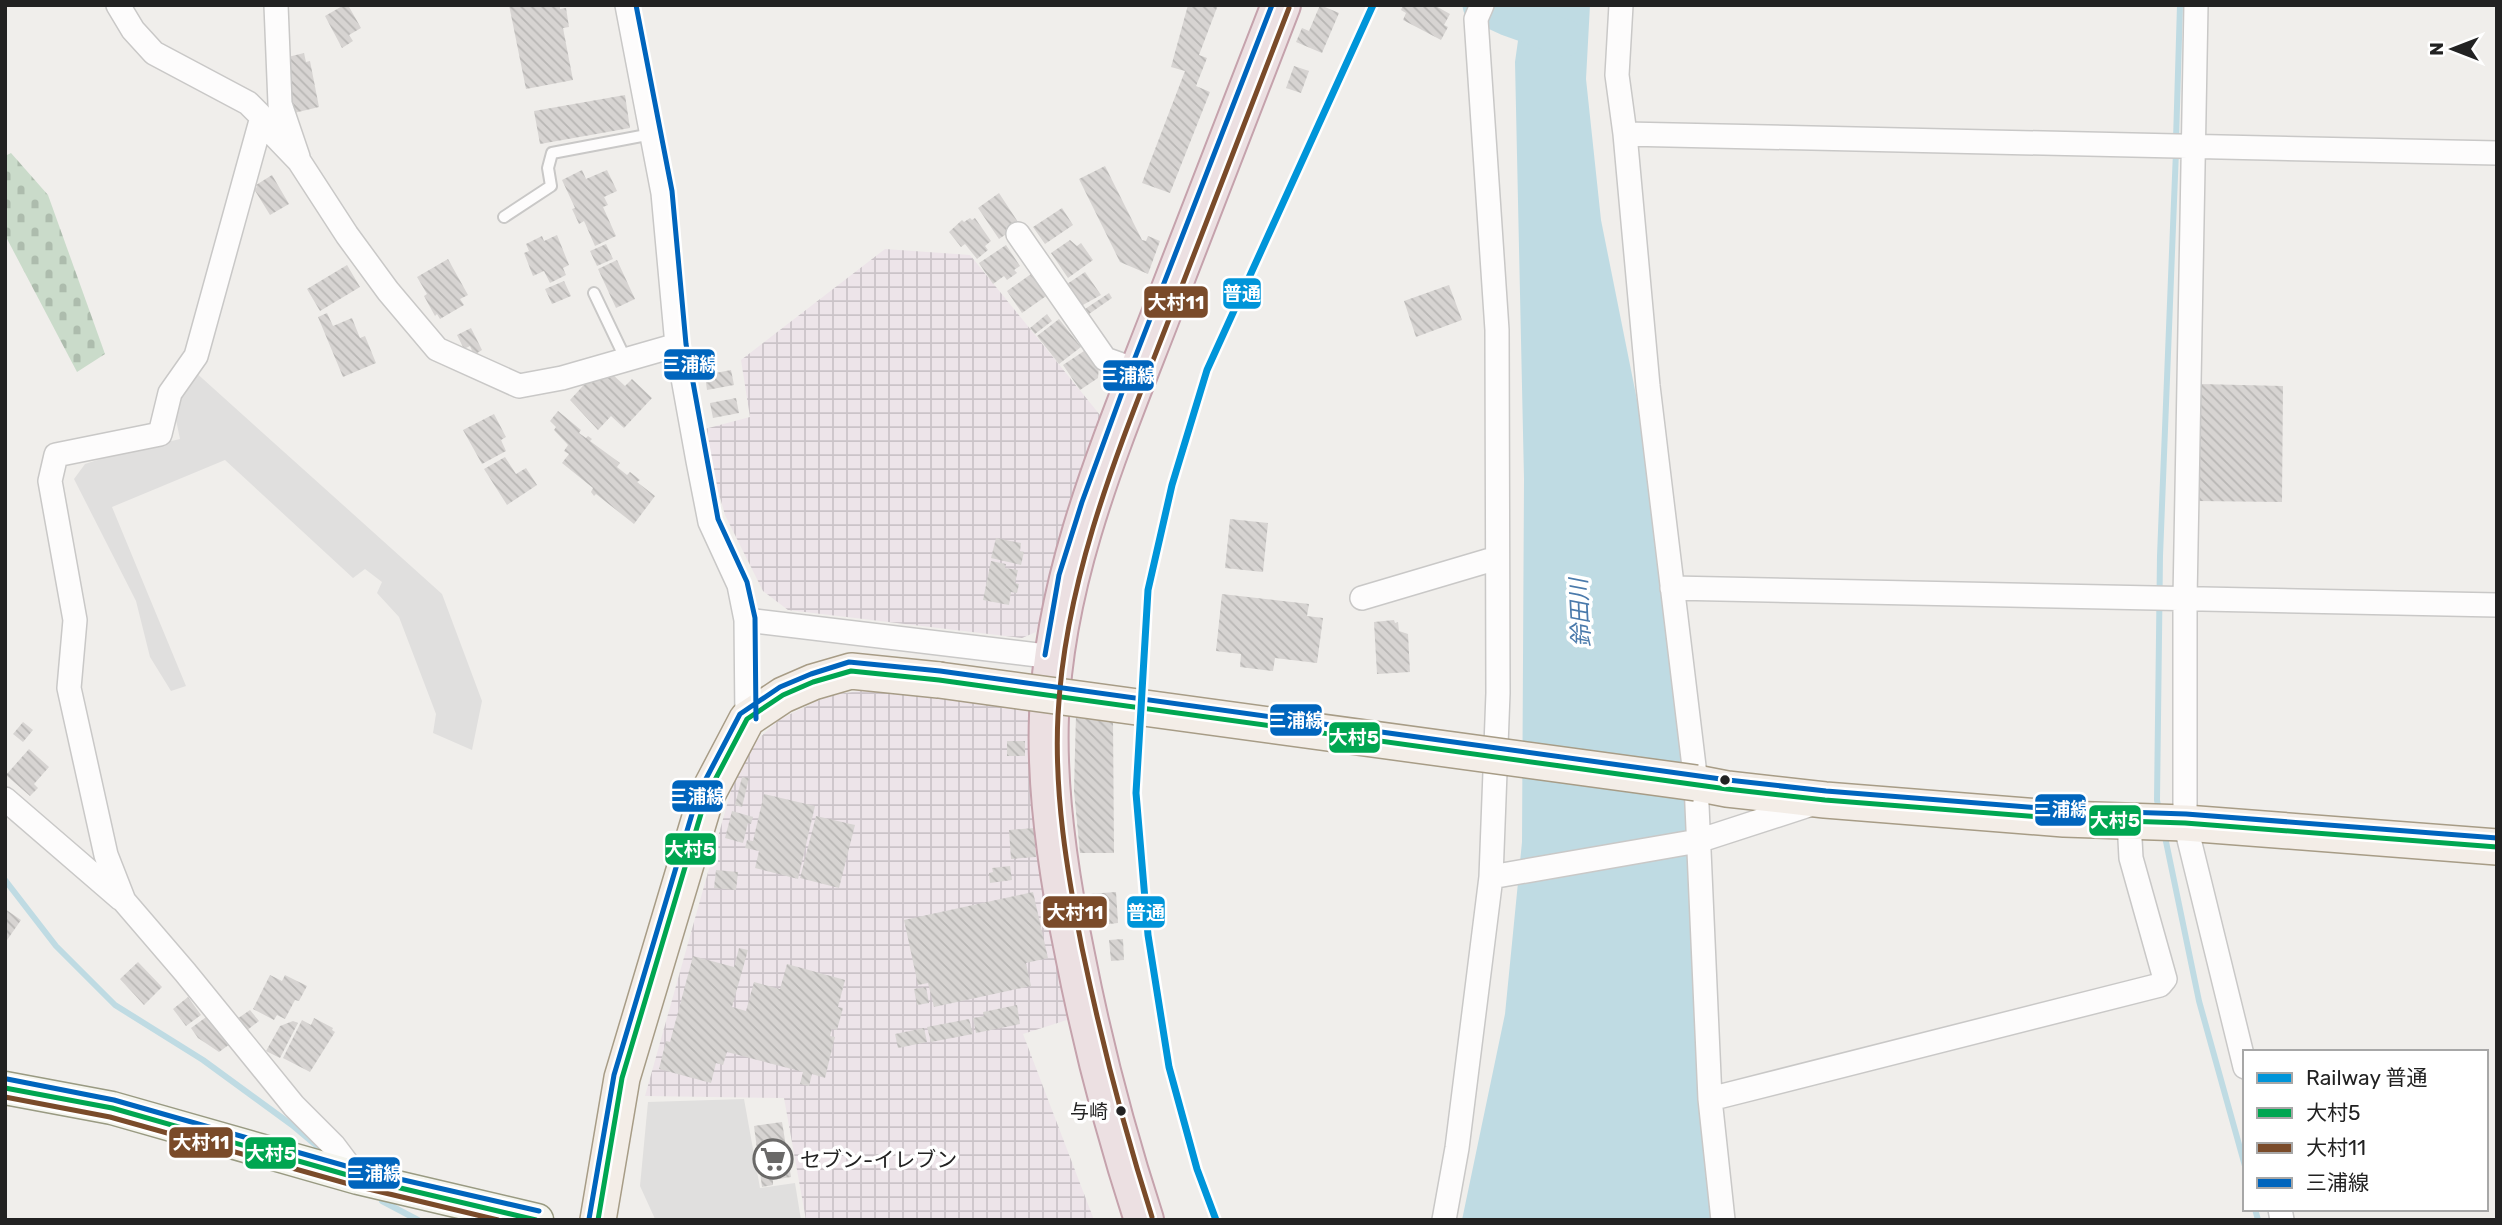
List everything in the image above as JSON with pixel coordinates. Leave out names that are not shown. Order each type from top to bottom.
[{"type":"highway","points":[[1144,1220],[1116,1133],[1094,1050],[1061,886],[1052,802],[1049,717],[1054,657],[1068,577],[1090,505],[1281,5]]},
{"type":"main road","points":[[598,1220],[622,1078],[706,797],[747,719],[783,695],[813,682],[851,671],[939,680],[1727,789],[1825,800],[2064,819],[2160,823],[2497,847]]},
{"type":"main road","points":[[5,1088],[111,1108],[358,1178],[537,1220]]},
{"type":"street","points":[[118,5],[133,30],[154,53],[248,103],[262,117],[300,163],[347,235],[380,279],[437,349],[520,386],[562,378],[677,345]]},
{"type":"street","points":[[276,5],[280,104],[300,163]]},
{"type":"street","points":[[627,5],[663,192],[677,345],[710,522],[739,585],[746,621],[747,719]]},
{"type":"street","points":[[1621,5],[1617,75],[1648,386],[1696,783],[1691,842],[1710,1099],[1723,1220]]},
{"type":"street","points":[[2196,5],[2181,147],[2182,599],[2160,823],[2243,1061]]},
{"type":"street","points":[[1444,1220],[1501,874],[1497,330],[1479,12]]},
{"type":"street","points":[[124,901],[106,855],[69,688],[75,621],[50,481],[56,455],[160,434],[170,393],[195,356],[262,117]]},
{"type":"street","points":[[1625,135],[2497,153]]},
{"type":"street","points":[[1018,234],[1056,307],[1105,359],[1139,371]]},
{"type":"street","points":[[1362,598],[1497,558]]},
{"type":"street","points":[[1672,588],[2497,604]]},
{"type":"street","points":[[746,621],[1054,657]]},
{"type":"street","points":[[5,799],[124,901],[186,972],[294,1106],[334,1146],[358,1178]]},
{"type":"street","points":[[1501,874],[1691,842],[1825,800]]},
{"type":"street","points":[[1710,1099],[2160,985],[2165,979],[2132,858],[2160,823]]},
{"type":"lane","points":[[504,217],[551,186],[548,168],[552,153],[652,134]]},
{"type":"lane","points":[[594,293],[626,360]]},
{"type":"shaded area","points":[[885,249],[970,255],[1100,415],[1036,632],[1022,638],[788,610],[763,591],[725,515],[701,430],[750,417],[741,360]]},
{"type":"shaded area","points":[[193,370],[442,594],[482,701],[472,750],[433,733],[436,714],[399,617],[377,593],[382,582],[365,569],[353,578],[225,460],[112,507],[186,686],[171,691],[150,657],[136,601],[74,479],[85,464],[180,439],[172,401]]},
{"type":"shaded area","points":[[874,689],[1029,707],[1047,915],[1067,1020],[1023,1034],[1094,1220],[806,1220],[784,1098],[645,1096],[741,755],[780,719],[830,695]]},
{"type":"shaded area","points":[[744,1099],[760,1188],[795,1183],[801,1220],[655,1219],[640,1186],[648,1102]]},
{"type":"green space","points":[[11,153],[48,195],[105,354],[77,372],[5,235],[5,156]]},
{"type":"water","name":"鈴田川","points":[[1523,5],[1590,5],[1586,79],[1601,220],[1638,405],[1683,756],[1713,1220],[1462,1220],[1505,1014],[1522,842],[1524,479],[1515,62]]},
{"type":"building","points":[[348,5],[361,28],[349,35],[353,41],[342,48],[325,16]]},
{"type":"building","points":[[509,5],[560,5],[560,9],[566,8],[569,27],[563,28],[573,80],[526,89]]},
{"type":"building","points":[[1188,5],[1218,5],[1199,55],[1207,58],[1196,86],[1210,92],[1170,193],[1142,183],[1185,71],[1171,67]]},
{"type":"building","points":[[1320,5],[1339,13],[1322,53],[1296,42],[1302,28],[1309,31]]},
{"type":"building","points":[[1403,5],[1434,5],[1450,14],[1444,25],[1448,27],[1441,40],[1403,20],[1406,13],[1401,10]]},
{"type":"building","points":[[304,53],[306,62],[310,61],[319,107],[294,113],[292,101],[289,102],[287,79],[292,78],[288,57]]},
{"type":"building","points":[[1294,66],[1309,71],[1301,93],[1286,88]]},
{"type":"building","points":[[625,95],[630,128],[540,144],[534,111]]},
{"type":"building","points":[[1105,166],[1142,240],[1146,241],[1148,236],[1160,241],[1148,274],[1120,262],[1079,179]]},
{"type":"building","points":[[582,170],[586,179],[607,170],[617,191],[604,197],[608,205],[603,207],[616,236],[595,246],[584,221],[579,224],[562,180]]},
{"type":"building","points":[[272,175],[289,204],[270,215],[254,189]]},
{"type":"building","points":[[999,193],[1020,225],[999,239],[978,208]]},
{"type":"building","points":[[1062,208],[1073,225],[1045,244],[1033,227]]},
{"type":"building","points":[[975,218],[991,241],[985,246],[988,250],[977,259],[965,244],[961,247],[949,232],[962,220],[964,222]]},
{"type":"building","points":[[557,235],[569,265],[563,268],[566,275],[550,283],[544,271],[533,276],[524,253],[529,251],[526,244],[542,236],[544,241]]},
{"type":"building","points":[[1070,240],[1077,246],[1081,243],[1093,260],[1068,278],[1051,253]]},
{"type":"building","points":[[606,244],[613,259],[597,266],[590,251]]},
{"type":"building","points":[[1006,245],[1020,266],[1014,270],[1017,273],[1007,280],[1004,276],[993,284],[979,263]]},
{"type":"building","points":[[448,259],[468,295],[460,299],[464,305],[440,319],[437,314],[435,316],[424,296],[427,294],[417,277]]},
{"type":"building","points":[[617,260],[635,299],[616,308],[598,269]]},
{"type":"building","points":[[347,265],[360,287],[320,311],[307,289]]},
{"type":"building","points":[[1085,272],[1101,295],[1081,306],[1067,284]]},
{"type":"building","points":[[1031,274],[1036,281],[1039,279],[1049,294],[1022,313],[1007,291]]},
{"type":"building","points":[[564,281],[571,296],[552,304],[545,289]]},
{"type":"building","points":[[1449,285],[1462,320],[1416,337],[1404,301]]},
{"type":"building","points":[[1109,293],[1112,298],[1089,314],[1085,309]]},
{"type":"building","points":[[327,313],[333,326],[352,318],[360,338],[365,336],[376,363],[343,377],[318,317]]},
{"type":"building","points":[[1047,314],[1052,321],[1035,334],[1030,328]]},
{"type":"building","points":[[1059,319],[1081,347],[1059,364],[1037,336]]},
{"type":"building","points":[[471,328],[482,350],[474,355],[470,346],[464,349],[457,335]]},
{"type":"building","points":[[1087,349],[1099,366],[1098,378],[1080,390],[1063,365]]},
{"type":"building","points":[[731,370],[734,385],[707,390],[705,375]]},
{"type":"building","points":[[611,373],[625,386],[632,379],[652,398],[624,428],[611,416],[598,430],[570,400],[592,376],[596,380],[601,375]]},
{"type":"building","points":[[2200,384],[2283,386],[2282,502],[2198,501]]},
{"type":"building","points":[[736,398],[739,413],[713,418],[710,403]]},
{"type":"building","points":[[558,411],[581,430],[579,433],[586,438],[588,436],[592,439],[590,441],[620,463],[617,467],[627,475],[630,472],[640,480],[637,482],[655,496],[634,524],[596,494],[594,496],[591,492],[593,488],[562,463],[569,454],[564,451],[568,445],[554,430],[556,427],[550,421]]},
{"type":"building","points":[[494,414],[506,437],[501,440],[506,451],[482,464],[463,430]]},
{"type":"building","points":[[505,457],[516,474],[526,468],[537,485],[507,505],[484,469]]},
{"type":"building","points":[[1230,519],[1268,523],[1263,572],[1225,568]]},
{"type":"building","points":[[996,538],[1021,543],[1020,551],[1024,552],[1021,565],[991,558]]},
{"type":"building","points":[[991,561],[1006,564],[1005,568],[1018,570],[1015,583],[1019,584],[1017,593],[1011,592],[1009,605],[983,600]]},
{"type":"building","points":[[1222,594],[1309,604],[1307,616],[1323,618],[1317,663],[1275,658],[1273,671],[1240,667],[1241,654],[1216,651]]},
{"type":"building","points":[[1394,620],[1395,623],[1398,622],[1399,631],[1408,634],[1410,672],[1377,674],[1374,622]]},
{"type":"building","points":[[1076,714],[1113,720],[1114,853],[1080,853],[1074,791]]},
{"type":"building","points":[[23,722],[33,730],[23,742],[13,734]]},
{"type":"building","points":[[1007,741],[1025,741],[1025,756],[1007,756]]},
{"type":"building","points":[[29,749],[49,767],[34,784],[38,788],[30,796],[6,775]]},
{"type":"building","points":[[742,777],[749,778],[742,807],[735,805]]},
{"type":"building","points":[[764,794],[815,806],[798,879],[755,868],[759,851],[745,848],[747,840],[753,841]]},
{"type":"building","points":[[732,811],[753,817],[751,824],[748,823],[743,843],[725,838]]},
{"type":"building","points":[[816,816],[855,825],[839,888],[800,878]]},
{"type":"building","points":[[1034,828],[1036,857],[1011,859],[1009,830]]},
{"type":"building","points":[[1010,866],[1012,880],[990,883],[989,873],[993,872],[992,868]]},
{"type":"building","points":[[716,870],[738,872],[736,890],[714,888]]},
{"type":"building","points":[[1033,892],[1048,958],[1026,963],[1031,986],[934,1007],[928,983],[918,985],[904,920]]},
{"type":"building","points":[[1116,892],[1118,923],[1091,926],[1089,894]]},
{"type":"building","points":[[5,909],[21,920],[5,943]]},
{"type":"building","points":[[1123,939],[1124,960],[1111,961],[1109,940]]},
{"type":"building","points":[[739,948],[748,950],[732,1007],[746,1011],[754,982],[780,989],[787,964],[845,980],[838,1007],[843,1008],[837,1030],[832,1029],[830,1036],[835,1037],[825,1078],[812,1074],[809,1086],[800,1084],[803,1072],[727,1052],[723,1065],[716,1063],[711,1083],[659,1069],[666,1041],[670,1042],[693,956],[734,967]]},
{"type":"building","points":[[138,962],[162,987],[144,1005],[120,979]]},
{"type":"building","points":[[270,975],[282,981],[285,975],[307,986],[299,1001],[295,1000],[285,1019],[277,1015],[274,1020],[253,1009]]},
{"type":"building","points":[[926,987],[929,1003],[917,1005],[914,989]]},
{"type":"building","points":[[188,997],[201,1015],[186,1026],[173,1009]]},
{"type":"building","points":[[1017,1005],[1020,1024],[976,1033],[973,1018],[984,1016],[983,1012]]},
{"type":"building","points":[[250,1010],[259,1021],[246,1031],[237,1019]]},
{"type":"building","points":[[209,1015],[230,1044],[219,1052],[198,1038],[191,1028]]},
{"type":"building","points":[[314,1018],[333,1028],[335,1032],[310,1072],[283,1058],[302,1020],[311,1025]]},
{"type":"building","points":[[969,1019],[973,1034],[931,1042],[927,1027]]},
{"type":"building","points":[[293,1021],[298,1023],[280,1058],[266,1051],[280,1026]]},
{"type":"building","points":[[924,1028],[927,1042],[898,1048],[895,1034]]},
{"type":"building","name":"セブン-イレブン","points":[[782,1122],[791,1177],[773,1180],[773,1185],[762,1187],[754,1126]]},
{"type":"waterway","points":[[1481,5],[1565,38]]},
{"type":"waterway","points":[[2176,140],[2180,5]]},
{"type":"waterway","points":[[2159,811],[2160,556],[2176,151]]},
{"type":"waterway","points":[[2164,832],[2199,1001],[2243,1159]]},
{"type":"waterway","points":[[5,880],[56,946],[115,1005],[203,1060],[292,1125],[324,1152]]},
{"type":"waterway","points":[[382,1201],[418,1220]]},
{"type":"waterway","points":[[2256,1211],[2258,1220]]},
{"type":"rail line","name":"普通","points":[[1216,1220],[1197,1169],[1169,1067],[1148,935],[1136,793],[1148,590],[1172,485],[1207,370],[1373,5]]},
{"type":"transit line","name":"三浦線","points":[[636,5],[672,191],[686,344],[718,519],[747,582],[755,618],[756,719]]},
{"type":"transit line","name":"三浦線","points":[[1045,655],[1059,575],[1082,502],[1272,5]]},
{"type":"transit line","name":"大村11","points":[[1152,1217],[1105,1050],[1071,890],[1058,774],[1058,715],[1063,664],[1082,566],[1112,469],[1289,8]]},
{"type":"transit line","name":"三浦線","points":[[589,1219],[614,1075],[698,794],[740,714],[780,687],[849,662],[940,671],[1728,780],[1826,791],[2064,810],[2186,814],[2497,838]]},
{"type":"transit line","name":"大村5","points":[[598,1220],[622,1078],[706,797],[747,719],[783,695],[813,682],[851,671],[939,680],[1727,789],[1825,800],[2064,819],[2185,823],[2497,847]]},
{"type":"transit line","name":"三浦線","points":[[7,1079],[114,1100],[360,1170],[539,1211]]},
{"type":"transit line","name":"大村5","points":[[5,1088],[112,1108],[358,1178],[536,1220]]},
{"type":"transit line","name":"大村11","points":[[5,1097],[110,1117],[356,1186],[498,1220]]},
{"type":"place","name":"与崎","points":[[1121,1111]]},
{"type":"place","name":"セブン-イレブン","points":[[773,1159]]}]
